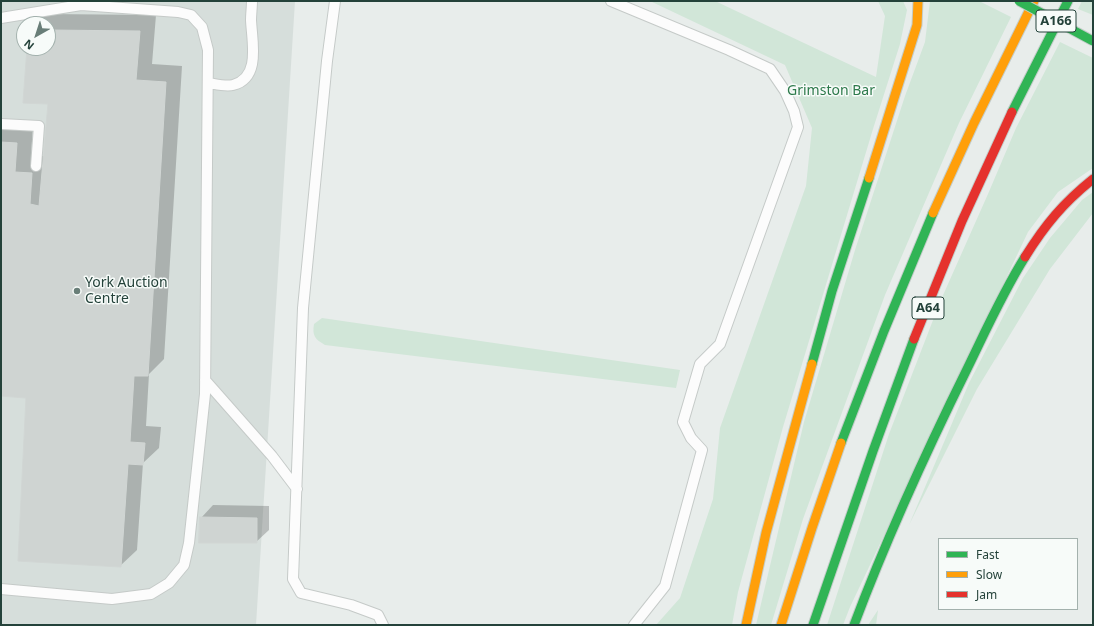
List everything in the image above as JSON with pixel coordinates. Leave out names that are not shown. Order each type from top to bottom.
[{"type":"highway","points":[[746,625],[766,533],[804,392],[832,291],[917,25],[918,1]]},
{"type":"highway","name":"A166","points":[[1019,1],[1093,41]]},
{"type":"highway","name":"A64","points":[[781,625],[845,430],[910,268],[992,84],[1034,1]]},
{"type":"highway","name":"A64","points":[[814,625],[879,433],[942,271],[987,165],[1029,77],[1068,1]]},
{"type":"highway","points":[[854,625],[873,575],[943,416],[1024,258],[1042,231],[1062,206],[1085,184],[1093,179]]},
{"type":"lane","points":[[208,83],[231,86],[242,82],[251,71],[253,52],[251,18],[252,1]]},
{"type":"lane","points":[[335,1],[328,49],[303,308],[293,579],[301,593],[351,605],[378,615],[383,625]]},
{"type":"lane","points":[[611,1],[729,50],[770,70],[785,92],[794,111],[798,127],[720,344],[700,364],[683,422],[692,438],[702,450],[665,586],[634,625]]},
{"type":"lane","points":[[1,18],[81,5],[178,12],[191,15],[202,26],[208,50],[205,394],[189,543],[184,565],[169,583],[151,594],[112,599],[1,589]]},
{"type":"lane","points":[[1,124],[39,126],[36,166]]},
{"type":"lane","points":[[205,380],[272,456],[297,490]]},
{"type":"shaded area","points":[[1,1],[295,1],[256,625],[1,625]]},
{"type":"green space","name":"Grimston Bar","points":[[650,1],[715,1],[876,77],[885,16],[878,1],[903,1],[907,10],[900,44],[783,427],[738,592],[732,625],[656,625],[680,598],[713,499],[720,428],[806,186],[812,128],[785,65]]},
{"type":"green space","points":[[930,1],[979,1],[1011,17],[959,123],[885,295],[803,519],[771,625],[756,625],[804,422],[855,250],[905,96],[925,42]]},
{"type":"green space","points":[[1082,1],[1093,1],[1093,15],[1078,9]]},
{"type":"green space","points":[[1060,42],[1093,58],[1093,168],[1058,192],[1028,232],[850,607],[843,625],[827,625],[889,434],[940,302],[1016,128]]},
{"type":"green space","points":[[1093,192],[1093,213],[1050,269],[977,389],[909,525],[969,383],[1023,278],[1050,238],[1082,200]]},
{"type":"green space","points":[[322,318],[680,370],[676,388],[325,345],[315,337],[313,332],[314,324]]},
{"type":"green space","points":[[878,610],[876,625],[868,625]]},
{"type":"building","name":"York Auction Centre","points":[[56,30],[140,31],[136,80],[166,82],[148,376],[134,376],[130,442],[145,443],[143,465],[128,464],[121,567],[18,561],[26,398],[1,396],[1,142],[17,143],[15,172],[32,173],[30,204],[39,206],[48,104],[23,103],[26,56],[56,56]]},
{"type":"building","points":[[200,517],[257,518],[257,543],[199,543]]},
{"type":"traffic: fast","points":[[1019,1],[1093,41]]},
{"type":"traffic: fast","points":[[1012,112],[1068,1]]},
{"type":"traffic: fast","points":[[812,364],[832,291],[869,178]]},
{"type":"traffic: fast","points":[[841,443],[884,331],[933,213]]},
{"type":"traffic: fast","points":[[854,625],[893,527],[922,463],[995,311],[1025,257]]},
{"type":"traffic: fast","points":[[813,625],[873,451],[914,339]]},
{"type":"traffic: slow","points":[[869,178],[917,25],[918,1]]},
{"type":"traffic: slow","points":[[933,213],[974,123],[1034,1]]},
{"type":"traffic: slow","points":[[746,625],[766,533],[812,364]]},
{"type":"traffic: slow","points":[[781,625],[841,443]]},
{"type":"traffic: jam","points":[[914,339],[962,221],[1012,112]]},
{"type":"traffic: jam","points":[[1025,257],[1055,215],[1093,179]]},
{"type":"place","name":"York Auction Centre","points":[[77,291]]}]
